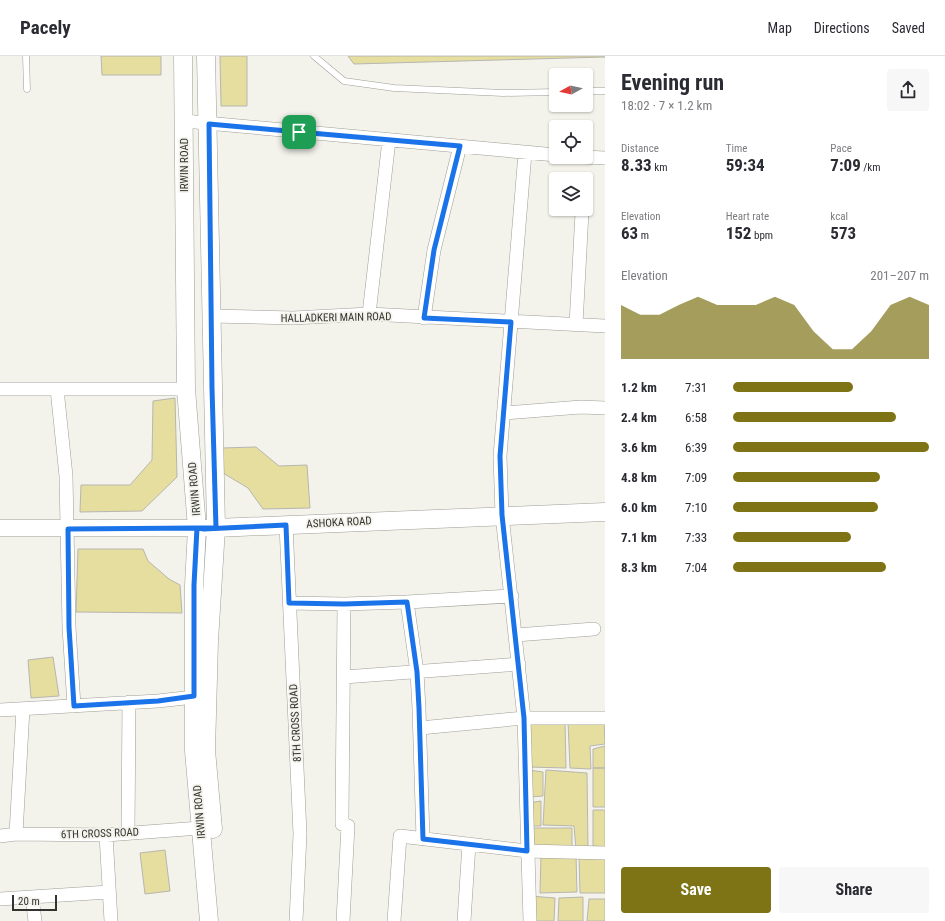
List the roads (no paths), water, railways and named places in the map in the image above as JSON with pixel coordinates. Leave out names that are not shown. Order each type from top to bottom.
[{"type":"main road","name":"IRWIN ROAD","points":[[183,56],[186,388],[197,528],[194,585],[194,751],[209,921]]},
{"type":"main road","name":"IRWIN ROAD","points":[[206,56],[209,124],[211,316],[216,528],[209,641],[206,750],[221,921]]},
{"type":"main road","name":"ASHOKA ROAD","points":[[216,528],[502,515],[605,512]]},
{"type":"street","points":[[184,121],[549,155]]},
{"type":"street","points":[[369,314],[389,140]]},
{"type":"street","points":[[424,318],[434,250],[460,146]]},
{"type":"street","points":[[525,153],[500,456],[502,515],[512,596],[524,718],[530,921]]},
{"type":"street","points":[[593,157],[605,158]]},
{"type":"street","points":[[576,325],[582,216]]},
{"type":"street","name":"HALLADKERI MAIN ROAD","points":[[211,316],[293,318],[369,314],[424,318],[605,326]]},
{"type":"street","points":[[0,388],[186,388]]},
{"type":"street","points":[[57,389],[66,476],[69,627],[74,706]]},
{"type":"street","points":[[504,413],[581,407],[605,408]]},
{"type":"street","name":"8TH CROSS ROAD","points":[[286,525],[300,834],[296,921]]},
{"type":"street","name":"ASHOKA ROAD","points":[[0,528],[216,528]]},
{"type":"street","points":[[289,603],[344,604],[512,596]]},
{"type":"street","points":[[407,602],[417,672],[423,839]]},
{"type":"street","points":[[343,921],[348,826],[342,824],[344,604]]},
{"type":"street","points":[[516,635],[594,629]]},
{"type":"street","points":[[344,677],[519,664]]},
{"type":"street","points":[[0,710],[158,701],[194,696]]},
{"type":"street","points":[[128,833],[129,702]]},
{"type":"street","points":[[16,834],[24,709]]},
{"type":"street","points":[[420,728],[524,718],[605,718]]},
{"type":"street","name":"6TH CROSS ROAD","points":[[0,836],[16,834],[106,835],[200,828]]},
{"type":"street","points":[[106,835],[111,921]]},
{"type":"street","points":[[394,921],[400,836],[527,851],[605,853]]},
{"type":"street","points":[[464,921],[469,844]]},
{"type":"street","points":[[0,900],[109,892]]},
{"type":"street","points":[[32,897],[35,921]]},
{"type":"lane","points":[[26,56],[27,89]]},
{"type":"lane","points":[[314,56],[344,81],[394,88],[503,93],[549,92]]},
{"type":"lane","points":[[593,91],[605,91]]}]
